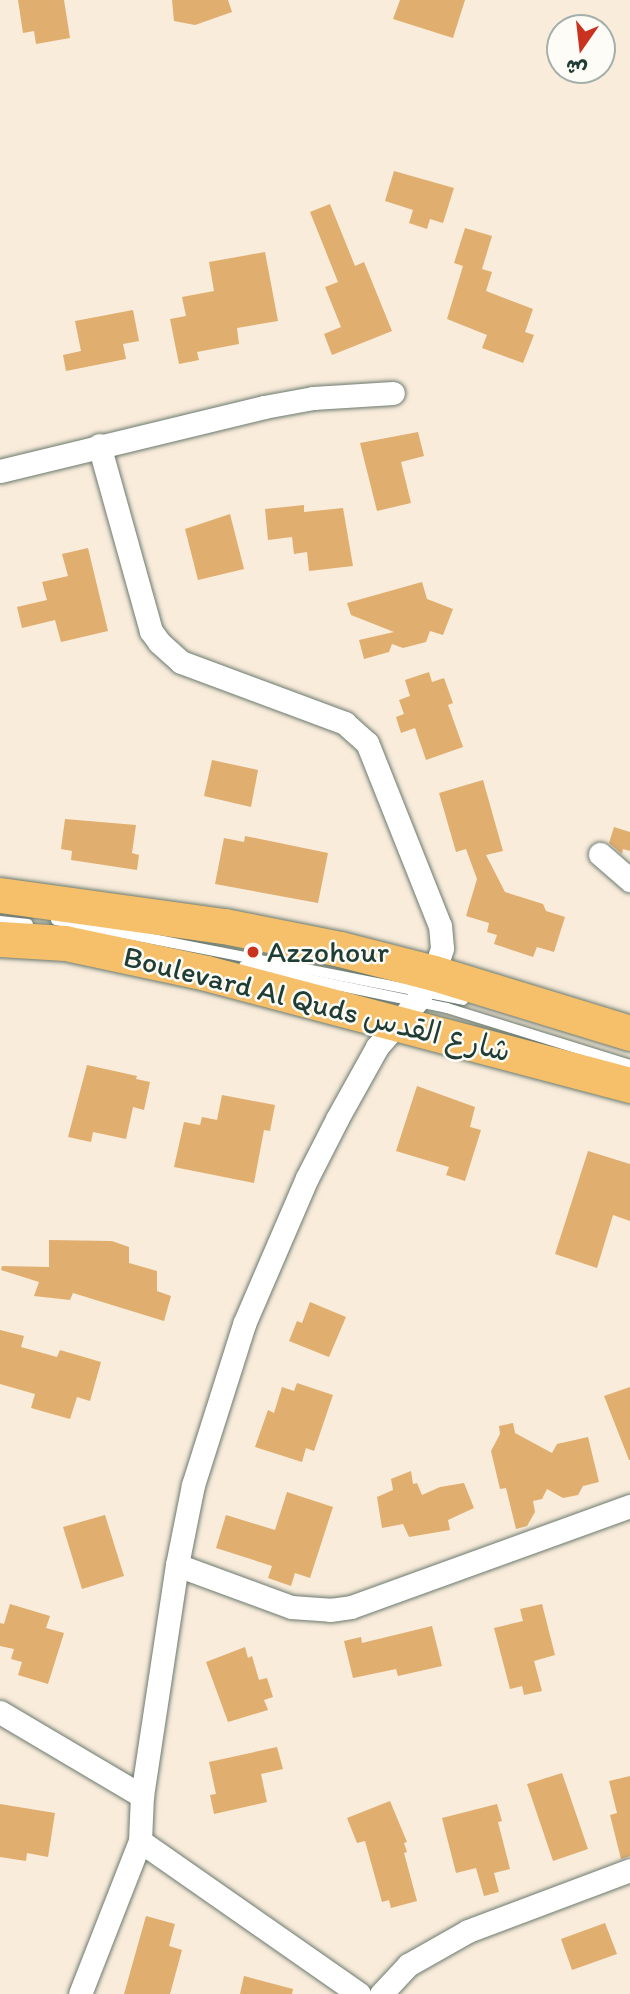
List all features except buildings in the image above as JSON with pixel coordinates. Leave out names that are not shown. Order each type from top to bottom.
[{"type":"main road","name":"Boulevard Al Quds شارع القدس","points":[[0,895],[224,926],[340,949],[418,997],[630,1085]]},
{"type":"main road","name":"Boulevard Al Quds شارع القدس","points":[[0,939],[65,943],[206,972],[418,997],[630,1033]]},
{"type":"street","points":[[0,471],[264,407],[313,398],[393,393]]},
{"type":"street","points":[[80,1994],[140,1840],[142,1796],[177,1565],[193,1485],[243,1324],[319,1154],[377,1047],[418,997],[442,948],[440,926],[367,743],[345,723],[181,662],[169,654],[151,631],[99,445]]},
{"type":"street","points":[[600,854],[630,880]]},
{"type":"street","points":[[177,1565],[291,1607],[312,1610],[351,1607],[630,1507]]},
{"type":"street","points":[[0,1712],[142,1796]]},
{"type":"street","points":[[140,1840],[359,1994]]},
{"type":"street","points":[[382,1994],[408,1965],[468,1931],[630,1870]]},
{"type":"lane","points":[[0,910],[418,997],[630,1065]]},
{"type":"lane","points":[[0,921],[38,926]]},
{"type":"lane","points":[[51,929],[418,997],[479,1004]]},
{"type":"place","name":"Azzohour","points":[[253,952]]}]
